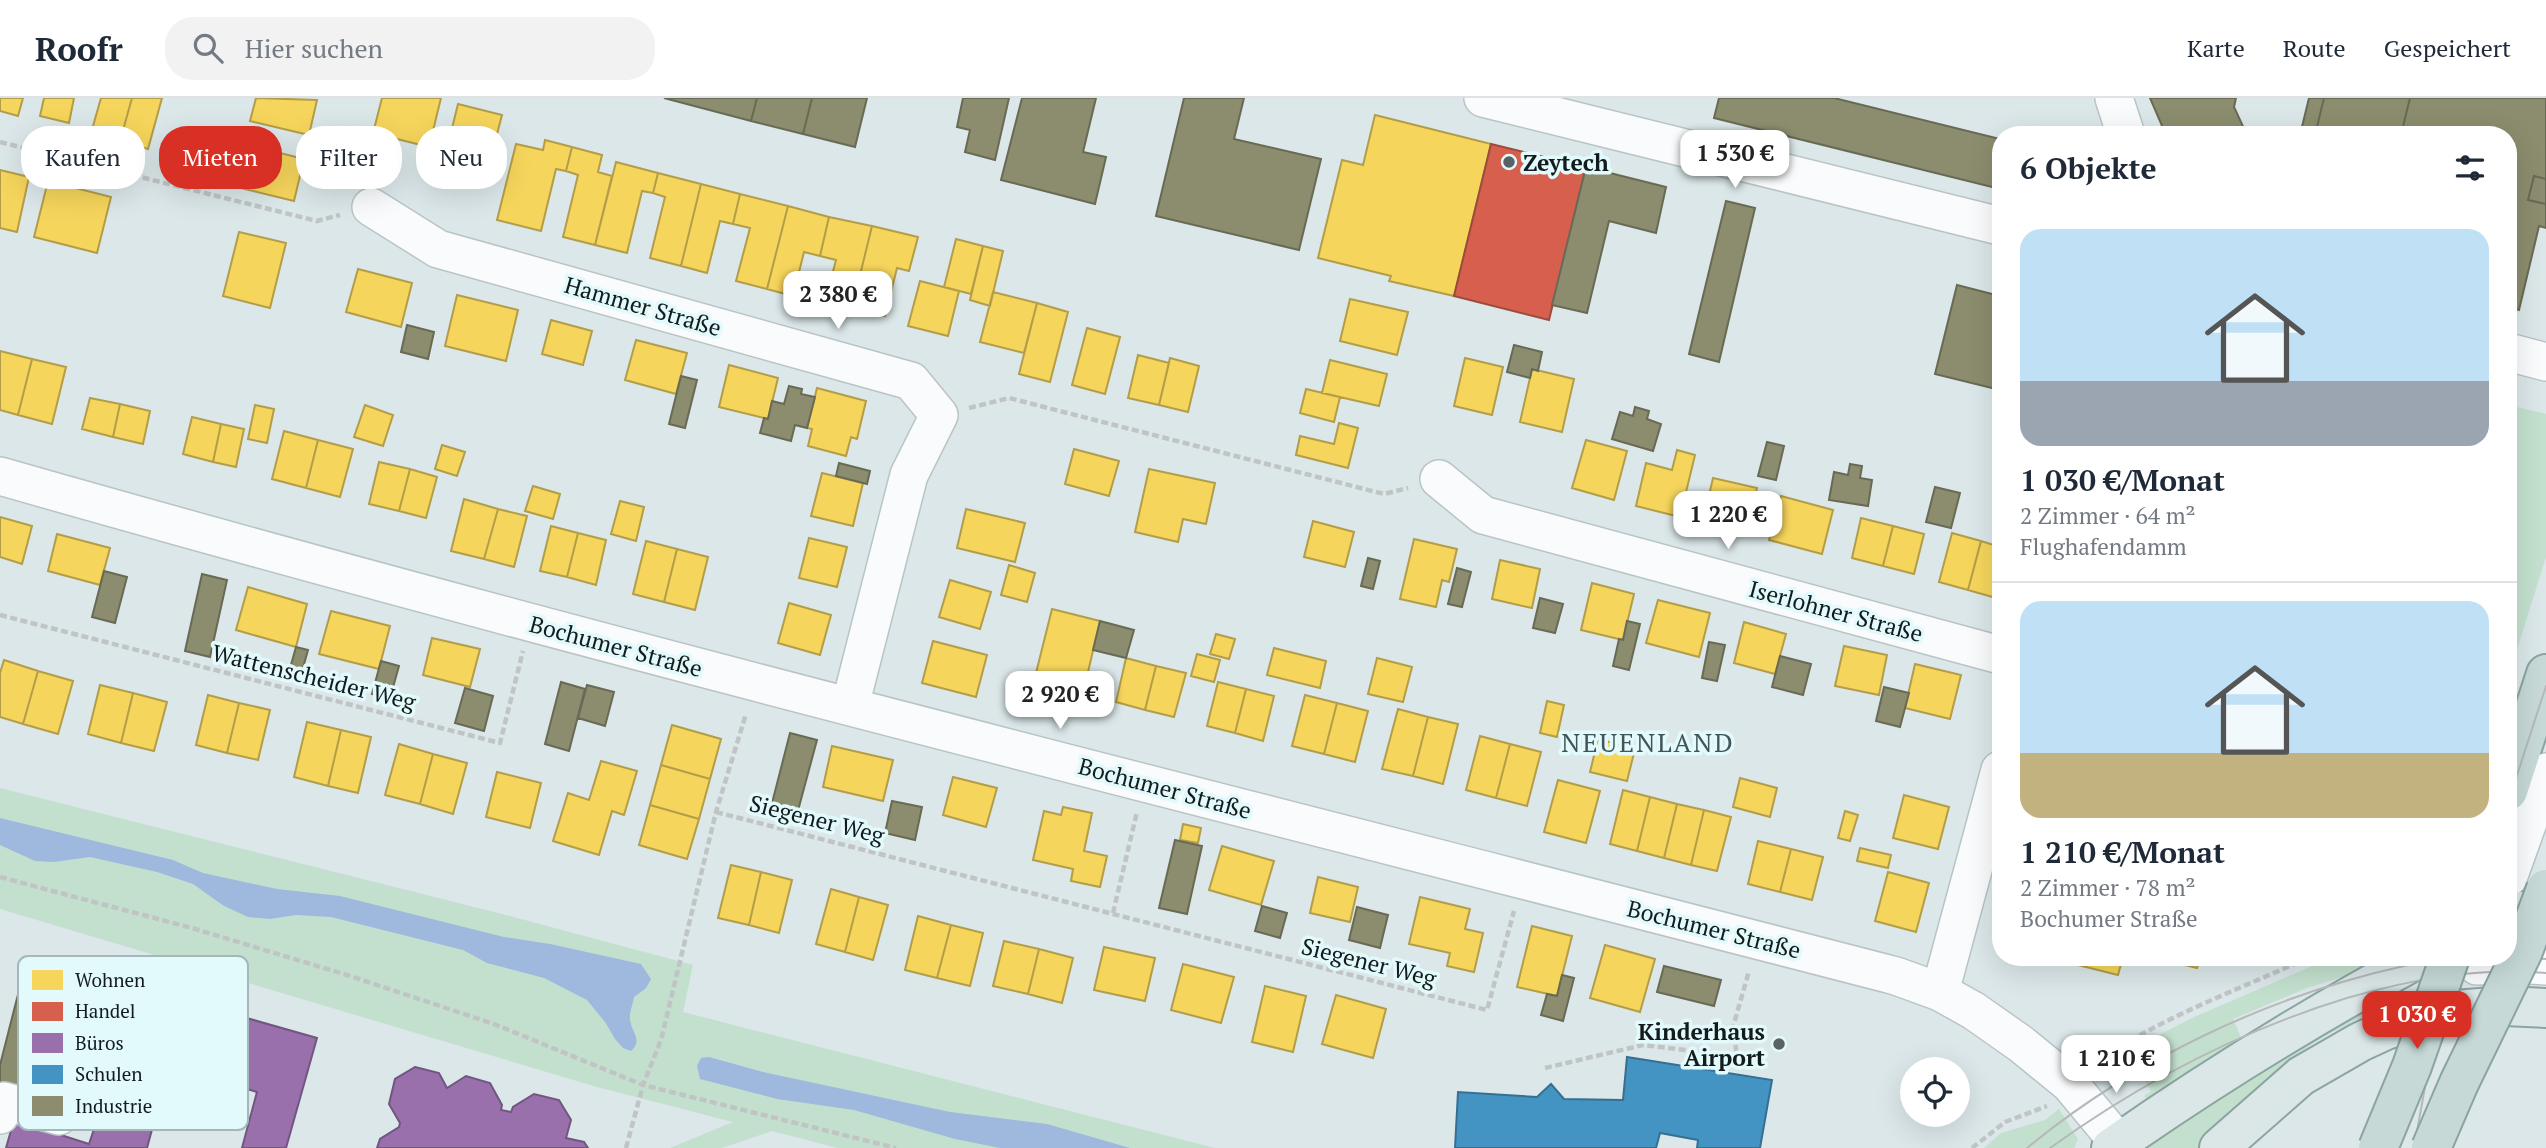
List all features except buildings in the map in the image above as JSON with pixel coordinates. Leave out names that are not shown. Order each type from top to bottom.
[{"type":"highway","points":[[2517,763],[2546,674]]},
{"type":"highway","points":[[2517,964],[2546,888]]},
{"type":"highway","points":[[2378,1148],[2412,1066],[2466,966]]},
{"type":"highway","points":[[2431,1148],[2516,966]]},
{"type":"main road","points":[[2517,912],[2546,912]]},
{"type":"main road","points":[[2115,1145],[2150,1119],[2286,1033],[2405,966]]},
{"type":"main road","points":[[2219,1148],[2301,1076],[2386,1030],[2443,1011],[2505,1006],[2546,1009]]},
{"type":"street","points":[[1483,98],[1992,224]]},
{"type":"street","points":[[2114,98],[2123,126]]},
{"type":"street","name":"Hammer Straße","points":[[371,207],[438,249],[911,381],[939,415]]},
{"type":"street","points":[[2517,354],[2546,362]]},
{"type":"street","points":[[850,706],[909,475],[939,415]]},
{"type":"street","name":"Bochumer Straße","points":[[0,476],[755,683],[1896,976],[1940,992],[1974,1011],[2021,1044],[2081,1075],[2115,1145]]},
{"type":"street","name":"Iserlohner Straße","points":[[1439,479],[1483,515],[1992,653]]},
{"type":"street","points":[[2517,853],[2546,772]]},
{"type":"street","points":[[1940,992],[1992,833]]},
{"type":"street","points":[[2517,964],[2546,966]]},
{"type":"street","points":[[2461,1010],[2468,966]]},
{"type":"street","points":[[0,1115],[4,1101],[18,1105]]},
{"type":"path","points":[[0,142],[317,221],[371,207]]},
{"type":"path","points":[[939,415],[1009,398],[1384,494],[1439,479]]},
{"type":"path","name":"Wattenscheider Weg","points":[[0,615],[500,743],[530,623]]},
{"type":"path","name":"Siegener Weg","points":[[626,1148],[643,1085],[661,1040],[716,812],[755,683]]},
{"type":"path","points":[[1113,914],[1144,783]]},
{"type":"path","name":"Siegener Weg","points":[[716,812],[1488,1010],[1522,881]]},
{"type":"path","points":[[0,877],[192,928],[347,975],[494,1024],[643,1085],[896,1148]]},
{"type":"path","points":[[1545,1068],[1643,1045],[1737,1056],[1733,1027],[1758,940]]},
{"type":"path","points":[[1972,1148],[2005,1122],[2043,1109],[2108,1054],[2185,1013],[2290,966]]},
{"type":"green space","points":[[2517,407],[2546,414],[2546,557],[2517,649]]},
{"type":"green space","points":[[0,788],[510,916],[693,965],[683,1012],[1215,1148],[837,1148],[772,1131],[722,1148],[670,1148],[733,1122],[597,1087],[248,983],[248,956],[158,956],[0,909]]},
{"type":"green space","points":[[2312,966],[2375,966],[2307,988],[2233,1019],[2243,1042],[2151,1101],[2144,1096],[2151,1091],[2134,1064],[2118,1072],[2113,1062],[2124,1053],[2192,1018]]},
{"type":"green space","points":[[2380,999],[2382,1007],[2317,1041],[2284,1065],[2198,1148],[2139,1148],[2163,1130]]},
{"type":"green space","points":[[2059,1109],[2078,1139],[2074,1148],[1984,1148],[2001,1133],[2045,1120]]},
{"type":"water","points":[[0,818],[173,860],[203,873],[277,889],[340,896],[504,937],[641,964],[651,979],[646,988],[634,997],[631,1009],[630,1020],[636,1043],[631,1051],[623,1048],[587,1000],[544,978],[487,963],[463,950],[331,917],[248,917],[224,906],[193,884],[157,872],[90,857],[54,862],[35,861],[0,845]]},
{"type":"water","points":[[709,1057],[763,1072],[950,1112],[1047,1124],[1130,1148],[1000,1148],[955,1139],[854,1110],[777,1099],[700,1079],[697,1066],[701,1058]]},
{"type":"tram line","points":[[2517,775],[2546,686]]},
{"type":"tram line","points":[[2517,957],[2546,959]]},
{"type":"tram line","points":[[2027,1148],[2112,1087],[2205,1035],[2303,995],[2404,966]]},
{"type":"tram line","points":[[2414,1148],[2430,1059],[2455,967]]},
{"type":"tram line","points":[[2050,1148],[2156,1080],[2230,1043],[2307,1011],[2372,991],[2445,976],[2495,972],[2546,973]]},
{"type":"place","name":"Zeytech","points":[[1509,162]]},
{"type":"place","name":"Kinderhaus Airport","points":[[1779,1044]]},
{"type":"district","name":"NEUENLAND","points":[[1648,742]]}]
